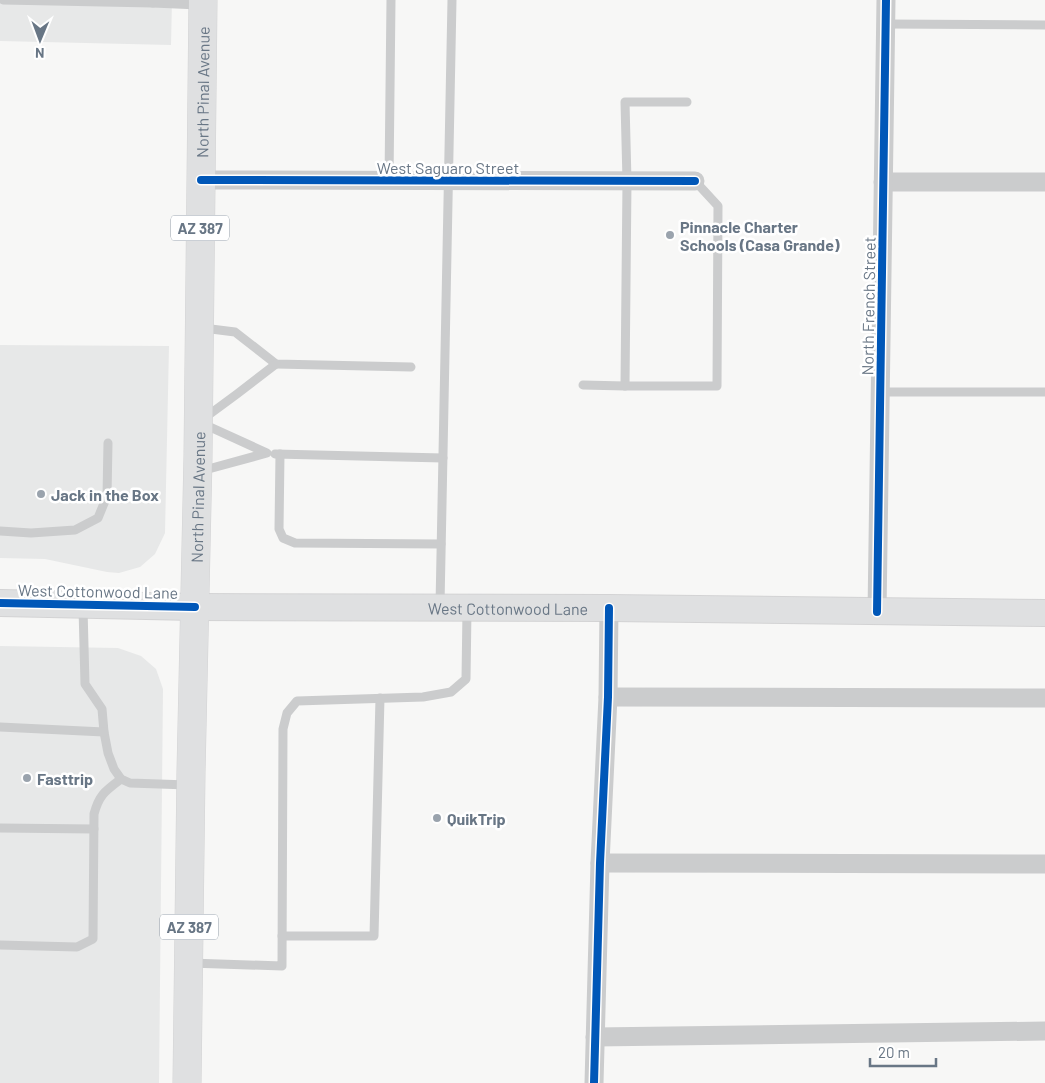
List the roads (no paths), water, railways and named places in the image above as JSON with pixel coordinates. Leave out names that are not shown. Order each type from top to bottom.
[{"type":"main road","name":"North Pinal Avenue","points":[[187,1083],[199,422],[203,2]]},
{"type":"main road","name":"West Cottonwood Lane","points":[[0,603],[195,607],[610,608],[1045,613]]},
{"type":"street","name":"North French Street","points":[[878,612],[886,0]]},
{"type":"street","name":"West Saguaro Street","points":[[201,180],[695,181]]},
{"type":"street","points":[[883,182],[1045,182]]},
{"type":"street","points":[[594,1083],[610,608]]},
{"type":"street","points":[[608,697],[1045,698]]},
{"type":"street","points":[[600,863],[1045,864]]},
{"type":"street","points":[[595,1037],[1045,1031]]},
{"type":"lane","points":[[2,0],[203,2]]},
{"type":"lane","points":[[389,180],[391,0]]},
{"type":"lane","points":[[440,607],[452,0]]},
{"type":"lane","points":[[886,24],[1045,25]]},
{"type":"lane","points":[[625,386],[626,102],[687,102]]},
{"type":"lane","points":[[583,385],[717,386],[718,206],[695,181]]},
{"type":"lane","points":[[199,328],[235,332],[276,364],[412,366]]},
{"type":"lane","points":[[267,453],[199,422],[276,364]]},
{"type":"lane","points":[[880,392],[1045,392]]},
{"type":"lane","points":[[0,531],[31,533],[75,530],[98,518],[107,496],[108,444]]},
{"type":"lane","points":[[198,472],[267,453],[443,458]]},
{"type":"lane","points":[[280,454],[279,529],[284,538],[295,543],[441,544]]},
{"type":"lane","points":[[83,604],[85,684],[102,708],[108,754],[114,769],[121,779],[130,783],[191,785]]},
{"type":"lane","points":[[189,963],[282,966],[283,729],[287,712],[297,701],[423,697],[451,692],[466,679],[467,608]]},
{"type":"lane","points":[[282,936],[374,936],[380,698]]},
{"type":"lane","points":[[0,727],[104,732]]},
{"type":"lane","points":[[0,945],[77,947],[93,939],[94,814],[97,802],[107,790],[121,779]]},
{"type":"lane","points":[[0,828],[94,829]]},
{"type":"place","name":"Pinnacle Charter Schools (Casa Grande)","points":[[670,235]]},
{"type":"place","name":"Jack in the Box","points":[[41,494]]},
{"type":"place","name":"Fasttrip","points":[[27,778]]},
{"type":"place","name":"QuikTrip","points":[[437,818]]}]
